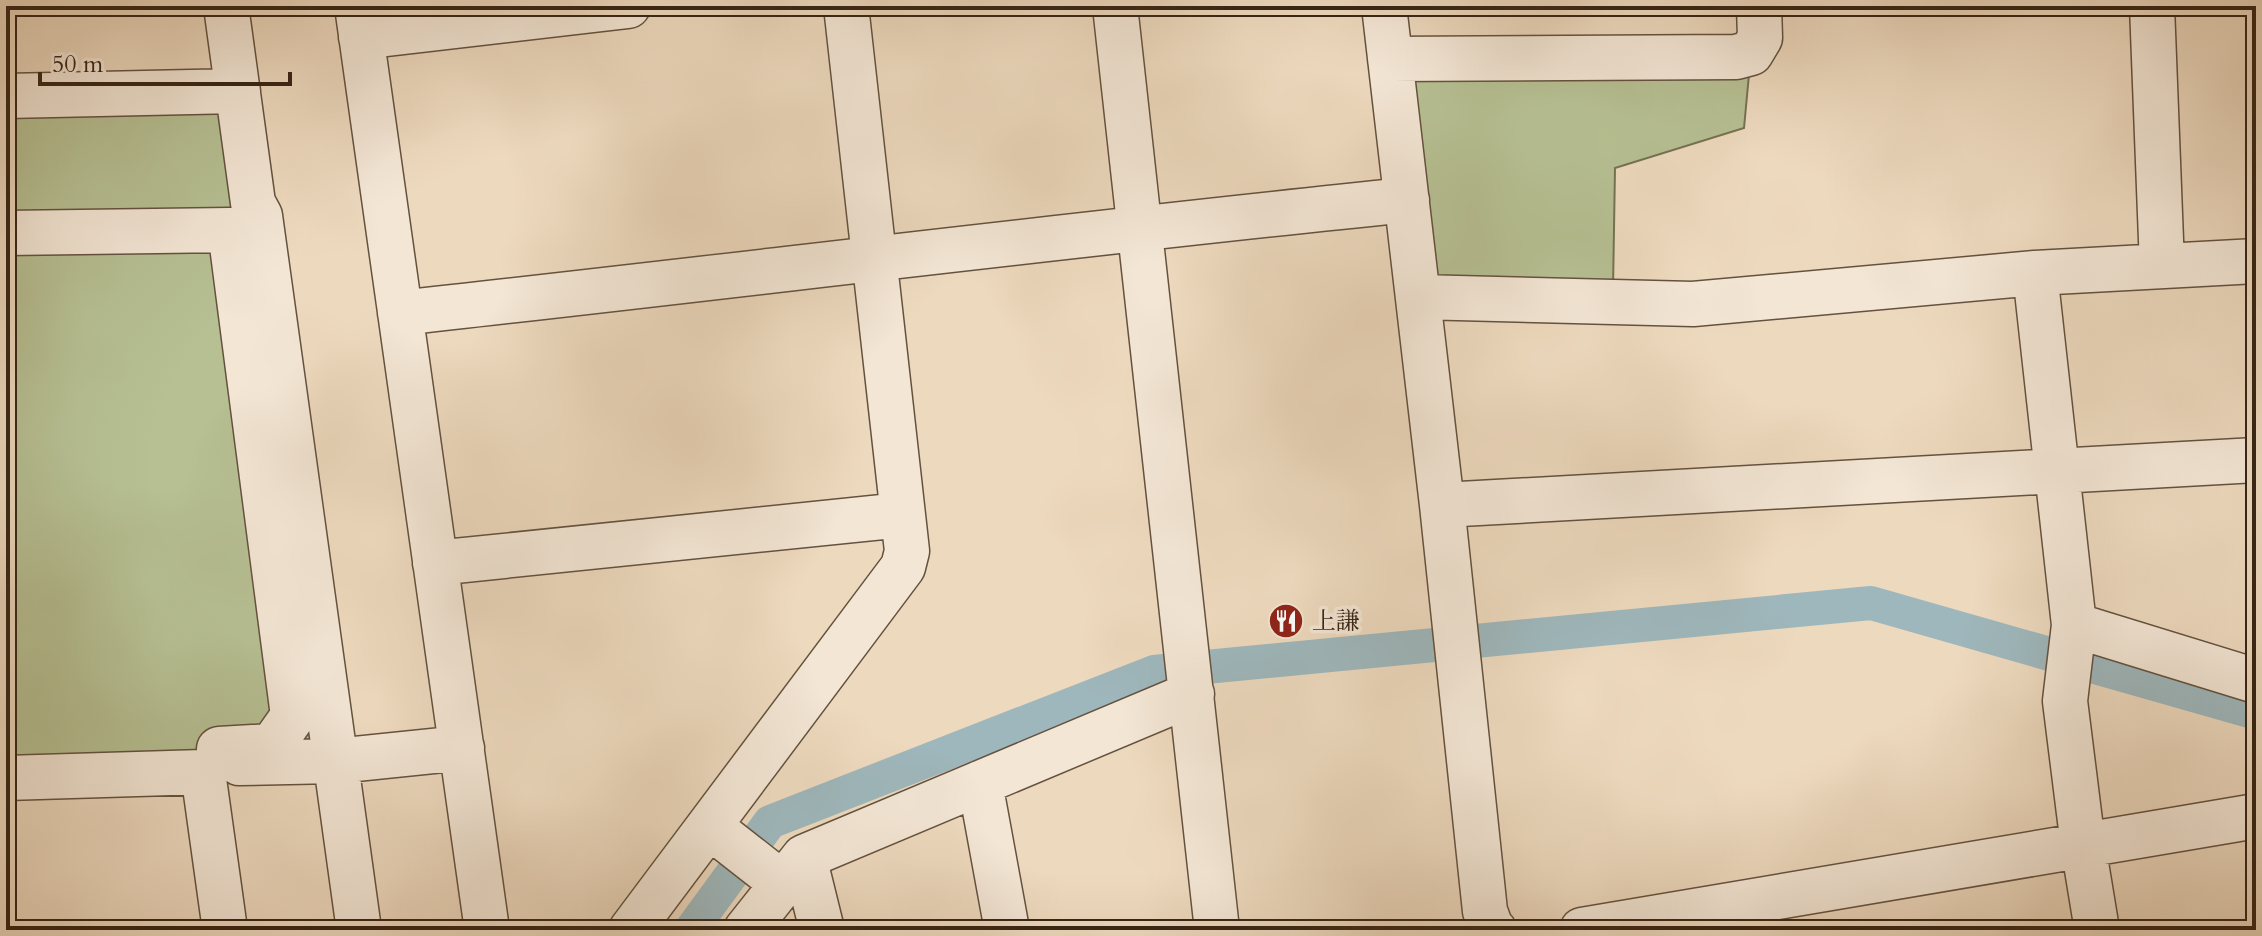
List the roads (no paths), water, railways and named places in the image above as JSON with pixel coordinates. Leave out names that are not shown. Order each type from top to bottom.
[{"type":"street","points":[[226,6],[253,203],[260,216],[359,930]]},
{"type":"street","points":[[487,930],[359,21],[628,6]]},
{"type":"street","points":[[631,930],[903,567],[907,551],[846,6]]},
{"type":"street","points":[[1115,6],[1217,930]]},
{"type":"street","points":[[1384,6],[1485,911],[1494,930]]},
{"type":"street","points":[[1390,59],[1736,57],[1751,53],[1760,38],[1759,6]]},
{"type":"street","points":[[2152,6],[2162,266]]},
{"type":"street","points":[[6,96],[238,91]]},
{"type":"street","points":[[400,313],[1140,227],[1407,200]]},
{"type":"street","points":[[6,233],[230,230],[293,716],[272,746],[211,760],[6,778]]},
{"type":"street","points":[[1418,297],[1693,304],[2035,273],[2256,261]]},
{"type":"street","points":[[2035,273],[2074,625],[2065,701],[2097,930]]},
{"type":"street","points":[[1442,505],[2256,460]]},
{"type":"street","points":[[435,563],[902,515]]},
{"type":"street","points":[[2074,625],[2256,681]]},
{"type":"street","points":[[746,930],[793,870],[980,783],[1191,691]]},
{"type":"street","points":[[211,760],[221,763],[336,761],[462,748]]},
{"type":"street","points":[[211,760],[225,930]]},
{"type":"street","points":[[980,783],[1007,930]]},
{"type":"street","points":[[1582,930],[2256,816]]},
{"type":"street","points":[[709,826],[793,870],[822,930]]},
{"type":"waterway","points":[[691,930],[770,822],[1154,672],[1871,603],[2256,713]]},
{"type":"place","name":"上謙","points":[[1286,621]]}]
